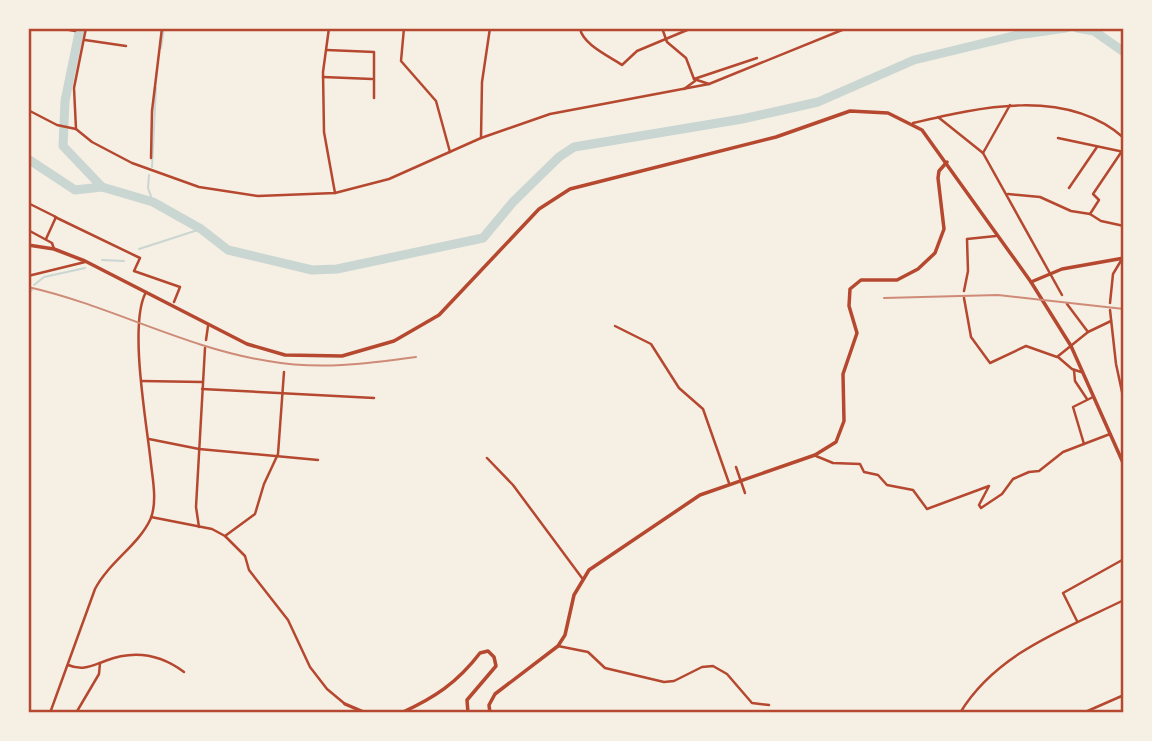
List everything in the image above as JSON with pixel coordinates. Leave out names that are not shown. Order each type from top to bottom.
[{"type":"street","points":[[59,28],[75,31],[75,28]]},
{"type":"street","points":[[74,128],[73,94],[86,28]]},
{"type":"street","points":[[151,158],[152,111],[162,28]]},
{"type":"street","points":[[329,28],[323,77],[324,143],[335,193]]},
{"type":"street","points":[[404,28],[401,61],[436,101],[450,152]]},
{"type":"street","points":[[481,138],[482,82],[490,28]]},
{"type":"street","points":[[580,28],[581,35],[587,41],[622,65],[636,51],[692,28]]},
{"type":"street","points":[[662,28],[665,39],[684,55],[695,80]]},
{"type":"street","points":[[28,110],[59,126],[74,128],[92,142],[132,163],[212,191],[279,197],[335,193],[389,179],[481,138],[564,111],[683,91],[709,84],[757,67],[847,28]]},
{"type":"street","points":[[85,40],[127,46]]},
{"type":"street","points":[[327,50],[374,52],[374,98]]},
{"type":"street","points":[[683,91],[695,80],[757,58]]},
{"type":"street","points":[[741,64],[757,67]]},
{"type":"street","points":[[323,77],[373,79]]},
{"type":"street","points":[[695,80],[709,84]]},
{"type":"street","points":[[983,153],[1010,105]]},
{"type":"street","points":[[912,123],[1010,105],[1067,110],[1091,118],[1124,138]]},
{"type":"street","points":[[28,245],[54,249],[85,261],[145,295],[247,344],[285,357],[342,356],[369,351],[419,328],[455,302],[539,209],[570,189],[776,137],[850,111],[876,110],[912,123],[928,136],[1031,282],[1085,373],[1124,465]]},
{"type":"street","points":[[938,117],[983,153],[993,176],[1008,194],[1062,295]]},
{"type":"street","points":[[1058,138],[1123,151],[1093,194],[1099,200],[1090,214]]},
{"type":"street","points":[[1069,188],[1098,146]]},
{"type":"street","points":[[490,713],[489,705],[495,695],[558,646],[565,635],[574,594],[582,578],[666,516],[700,495],[815,455],[836,442],[844,421],[843,374],[857,333],[849,306],[850,289],[861,280],[897,280],[909,275],[935,253],[944,229],[938,178],[947,162]]},
{"type":"street","points":[[1008,194],[1029,194],[1071,211],[1090,214],[1101,221],[1124,226]]},
{"type":"street","points":[[28,203],[140,258],[134,271],[180,287],[174,302]]},
{"type":"street","points":[[46,239],[55,217]]},
{"type":"street","points":[[28,230],[52,243],[54,249]]},
{"type":"street","points":[[964,290],[968,271],[967,239],[996,236]]},
{"type":"street","points":[[1031,282],[1051,272],[1123,259]]},
{"type":"street","points":[[1110,303],[1113,274],[1123,259]]},
{"type":"street","points":[[28,276],[85,261]]},
{"type":"street","points":[[50,713],[103,573],[139,535],[151,517],[154,488],[139,329],[145,295]]},
{"type":"street","points":[[964,298],[971,337],[990,363],[1027,346],[1057,357],[1074,370],[1085,373]]},
{"type":"street","points":[[1067,304],[1088,332]]},
{"type":"street","points":[[1110,310],[1124,401]]},
{"type":"street","points":[[1057,357],[1088,332],[1111,321]]},
{"type":"street","points":[[206,340],[208,326]]},
{"type":"street","points":[[615,326],[651,344],[680,388],[703,408],[729,483]]},
{"type":"street","points":[[199,527],[196,507],[205,348]]},
{"type":"street","points":[[1074,370],[1075,380],[1087,399]]},
{"type":"street","points":[[225,536],[255,514],[264,484],[278,454],[284,372]]},
{"type":"street","points":[[142,381],[203,382]]},
{"type":"street","points":[[202,389],[374,398]]},
{"type":"street","points":[[1084,444],[1073,407],[1087,403],[1087,399],[1094,396]]},
{"type":"street","points":[[815,455],[833,463],[860,464],[864,472],[878,475],[887,485],[913,490],[927,509],[989,486],[979,505],[981,508],[1002,494],[1013,479],[1039,471],[1063,452],[1110,434]]},
{"type":"street","points":[[149,439],[199,449],[278,454],[318,460]]},
{"type":"street","points":[[487,458],[513,485],[582,578]]},
{"type":"street","points":[[736,467],[745,493]]},
{"type":"street","points":[[151,517],[199,527],[225,536],[245,556],[249,570],[288,620],[310,667],[327,689],[345,704],[366,713]]},
{"type":"street","points":[[1077,622],[1063,593],[1124,559]]},
{"type":"street","points":[[960,713],[978,690],[1016,655],[1124,600]]},
{"type":"street","points":[[558,646],[588,652],[605,668],[664,682],[674,681],[702,667],[713,666],[727,674],[752,703],[769,705]]},
{"type":"street","points":[[401,713],[434,698],[461,678],[480,653],[488,651],[494,657],[496,666],[467,700],[468,713]]},
{"type":"street","points":[[68,665],[82,668],[144,654],[168,661],[184,672]]},
{"type":"street","points":[[76,713],[97,679],[100,663]]},
{"type":"street","points":[[1083,713],[1124,695]]},
{"type":"waterway","points":[[80,28],[65,101],[63,146],[102,187]]},
{"type":"waterway","points":[[161,48],[164,28]]},
{"type":"waterway","points":[[28,159],[75,190],[102,187],[153,202],[201,229],[228,250],[312,270],[337,269],[483,238],[513,202],[559,157],[574,147],[742,119],[818,102],[914,60],[1017,35],[1066,28]]},
{"type":"waterway","points":[[1077,28],[1094,31],[1124,52]]},
{"type":"waterway","points":[[152,167],[156,88]]},
{"type":"waterway","points":[[149,175],[148,188],[153,202]]},
{"type":"waterway","points":[[139,249],[201,229]]},
{"type":"waterway","points":[[102,260],[124,261]]},
{"type":"waterway","points":[[34,285],[44,277],[85,268]]},
{"type":"waterway","points":[[28,293],[32,290]]},
{"type":"railway","points":[[28,287],[88,304],[177,337],[237,355],[268,361],[324,366],[416,357]]},
{"type":"railway","points":[[884,298],[998,295],[1124,309]]}]
